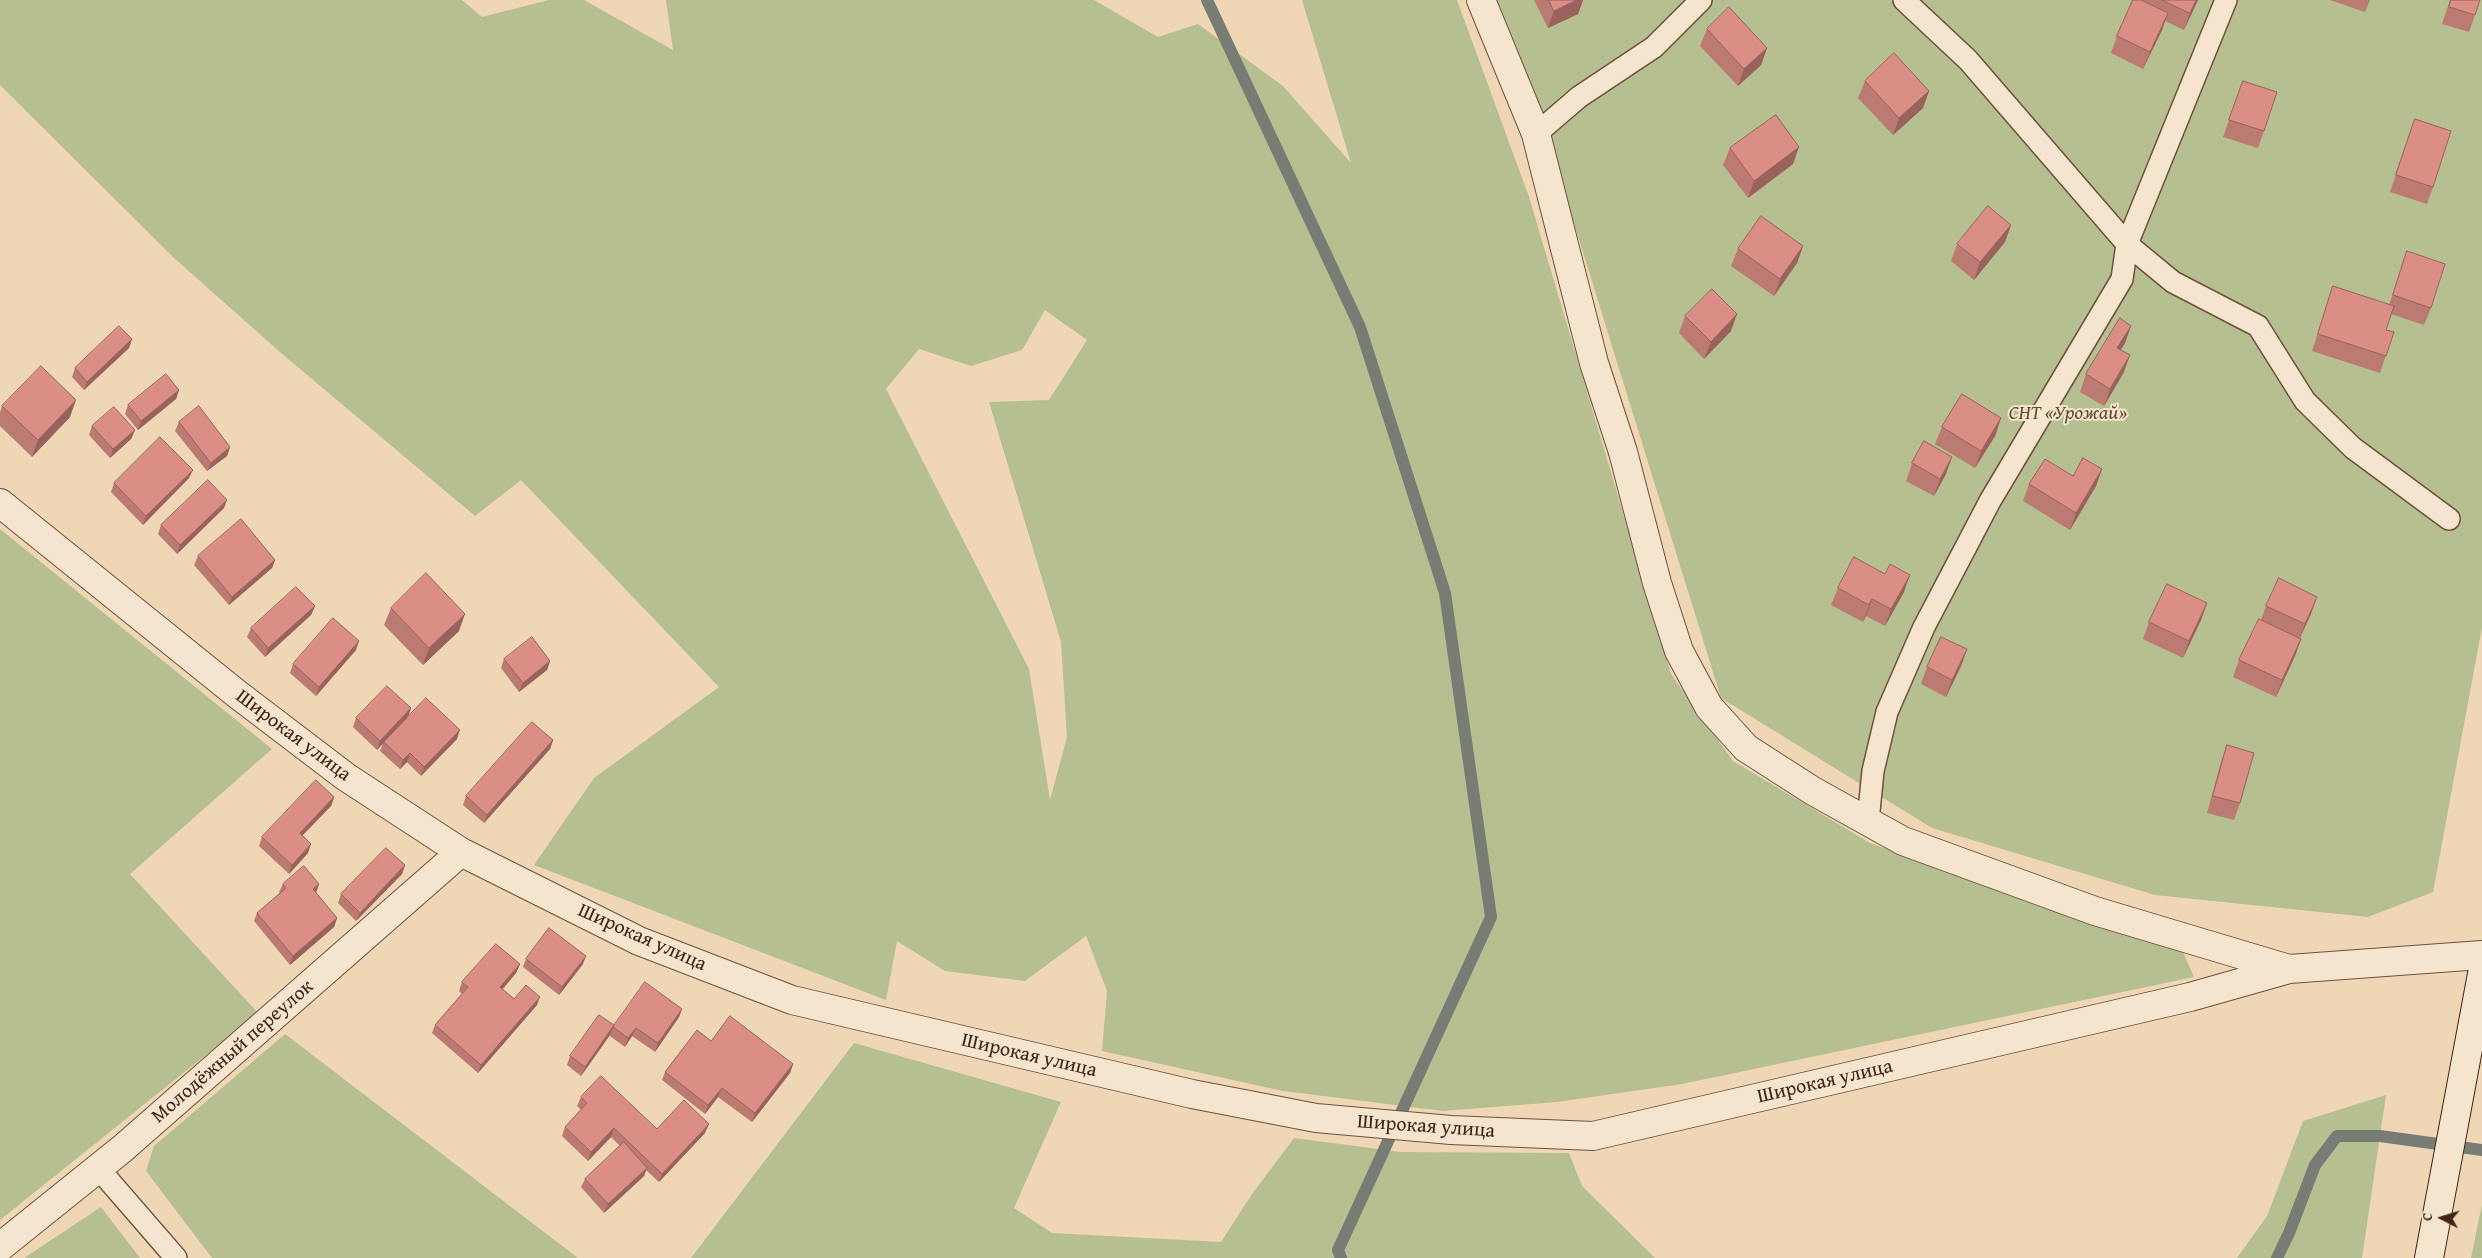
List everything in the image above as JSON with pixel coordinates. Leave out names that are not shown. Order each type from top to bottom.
[{"type":"street","points":[[1481,0],[1536,134],[1594,363],[1623,452],[1657,584],[1680,651],[1709,707],[1746,748],[1813,791],[1903,840],[2096,911],[2289,969],[2482,955]]},
{"type":"street","name":"Широкая улица","points":[[0,503],[238,694],[346,777],[461,852],[639,941],[792,1000],[1192,1094],[1316,1118],[1451,1130],[1593,1136],[2190,997],[2289,969]]},
{"type":"street","name":"Молодёжный переулок","points":[[0,1247],[98,1168],[461,852]]},
{"type":"street","points":[[2429,1258],[2482,974]]},
{"type":"lane","points":[[1536,134],[1579,97],[1654,47],[1701,0]]},
{"type":"lane","points":[[1904,0],[1968,60],[2127,244],[2173,282],[2258,326],[2305,401],[2353,448],[2449,520]]},
{"type":"lane","points":[[1868,821],[1873,771],[1887,712],[1924,627],[1990,501],[2122,279],[2127,244],[2226,0]]},
{"type":"lane","points":[[98,1168],[176,1258]]},
{"type":"green space","points":[[0,0],[462,0],[482,17],[549,0],[584,0],[673,50],[666,0],[1094,0],[1158,37],[1198,24],[1283,86],[1351,163],[1302,0],[1457,0],[1529,197],[1671,674],[1733,761],[1870,843],[1988,885],[2176,936],[2194,977],[1682,1084],[1557,1102],[1443,1111],[1283,1091],[1102,1051],[1107,991],[1086,936],[1025,981],[945,971],[897,941],[886,1000],[534,865],[594,778],[719,687],[521,480],[475,516],[281,353],[174,258],[0,85]],"holes":[[[1045,310],[1087,340],[1049,400],[989,402],[1061,642],[1067,737],[1050,800],[1029,669],[886,389],[919,349],[971,366],[1022,350]]]},
{"type":"green space","name":"СНТ «Урожай»","points":[[1495,0],[2482,0],[2482,627],[2433,892],[2368,917],[2155,895],[1932,828],[1721,698],[1543,123]]},
{"type":"green space","points":[[0,529],[272,749],[130,874],[258,1013],[0,1220]]},
{"type":"green space","points":[[285,1034],[578,1258],[212,1258],[146,1171],[154,1146]]},
{"type":"green space","points":[[854,1043],[1061,1102],[1014,1208],[1052,1233],[1221,1242],[1252,1194],[1294,1138],[1401,1152],[1569,1153],[1582,1186],[1655,1258],[691,1258]]},
{"type":"green space","points":[[2386,1095],[2362,1258],[2237,1258],[2267,1216],[2303,1121]]},
{"type":"green space","points":[[2482,1204],[2482,1258],[2471,1258]]},
{"type":"green space","points":[[101,1207],[140,1258],[24,1258]]},
{"type":"building","points":[[1549,0],[1577,0],[1554,11]]},
{"type":"building","points":[[2133,0],[2141,0],[2168,13],[2150,52],[2117,36]]},
{"type":"building","points":[[2162,0],[2196,0],[2190,13]]},
{"type":"building","points":[[2451,0],[2480,0],[2475,15],[2449,7]]},
{"type":"building","points":[[1729,7],[1767,48],[1744,69],[1707,29]]},
{"type":"building","points":[[1894,53],[1929,91],[1899,118],[1865,81]]},
{"type":"building","points":[[2243,81],[2277,92],[2264,131],[2229,120]]},
{"type":"building","points":[[1776,115],[1799,147],[1754,181],[1730,148]]},
{"type":"building","points":[[2415,119],[2451,131],[2433,187],[2396,175]]},
{"type":"building","points":[[1988,206],[2011,225],[1980,262],[1957,244]]},
{"type":"building","points":[[1761,216],[1803,246],[1780,279],[1738,249]]},
{"type":"building","points":[[2407,251],[2445,264],[2431,308],[2393,295]]},
{"type":"building","points":[[2333,286],[2394,306],[2386,330],[2394,332],[2386,356],[2318,334]]},
{"type":"building","points":[[1712,289],[1737,314],[1711,342],[1685,316]]},
{"type":"building","points":[[2120,318],[2131,326],[2117,348],[2130,355],[2110,389],[2086,374]]},
{"type":"building","points":[[119,326],[132,339],[87,382],[75,368]]},
{"type":"building","points":[[41,366],[76,400],[38,440],[2,406]]},
{"type":"building","points":[[166,374],[179,390],[141,421],[128,405]]},
{"type":"building","points":[[1962,394],[2001,418],[1981,451],[1942,427]]},
{"type":"building","points":[[199,406],[230,447],[211,463],[179,422]]},
{"type":"building","points":[[114,407],[135,430],[113,449],[92,426]]},
{"type":"building","points":[[160,437],[193,470],[146,516],[114,483]]},
{"type":"building","points":[[1924,441],[1952,457],[1940,479],[1912,463]]},
{"type":"building","points":[[2083,458],[2102,469],[2076,513],[2029,484],[2045,459],[2073,476]]},
{"type":"building","points":[[208,480],[227,500],[180,545],[161,525]]},
{"type":"building","points":[[241,519],[275,560],[232,597],[198,556]]},
{"type":"building","points":[[1854,557],[1885,574],[1890,564],[1910,575],[1891,609],[1872,599],[1869,605],[1838,588]]},
{"type":"building","points":[[426,573],[465,614],[429,648],[391,608]]},
{"type":"building","points":[[2279,578],[2317,597],[2305,624],[2266,606]]},
{"type":"building","points":[[2167,584],[2207,603],[2189,641],[2149,622]]},
{"type":"building","points":[[296,587],[315,606],[268,648],[251,628]]},
{"type":"building","points":[[333,618],[359,641],[319,687],[293,664]]},
{"type":"building","points":[[2259,619],[2301,639],[2282,680],[2239,660]]},
{"type":"building","points":[[532,637],[550,661],[523,683],[504,659]]},
{"type":"building","points":[[1941,637],[1967,649],[1952,680],[1927,667]]},
{"type":"building","points":[[387,686],[411,708],[380,741],[356,718]]},
{"type":"building","points":[[426,698],[460,730],[424,767],[410,753],[403,760],[384,742]]},
{"type":"building","points":[[532,722],[553,740],[487,815],[466,796]]},
{"type":"building","points":[[2227,745],[2254,753],[2240,803],[2213,796]]},
{"type":"building","points":[[316,780],[334,797],[300,833],[311,844],[292,865],[262,837]]},
{"type":"building","points":[[386,848],[405,865],[360,913],[341,894]]},
{"type":"building","points":[[304,866],[319,884],[313,889],[337,918],[293,956],[257,913],[286,888],[283,884]]},
{"type":"building","points":[[549,928],[586,956],[562,987],[526,959]]},
{"type":"building","points":[[496,944],[520,964],[500,987],[514,999],[526,985],[540,997],[481,1065],[435,1025],[468,987],[462,982]]},
{"type":"building","points":[[645,982],[682,1009],[658,1043],[636,1028],[628,1038],[613,1027]]},
{"type":"building","points":[[599,1015],[614,1025],[585,1067],[570,1056]]},
{"type":"building","points":[[730,1016],[793,1064],[755,1113],[722,1088],[708,1105],[665,1072],[697,1030],[711,1041]]},
{"type":"building","points":[[601,1076],[657,1129],[684,1100],[709,1124],[662,1174],[614,1128],[591,1152],[565,1127],[587,1103],[581,1097]]},
{"type":"building","points":[[624,1142],[647,1168],[608,1204],[585,1179]]},
{"type":"waterway","points":[[1207,0],[1360,327],[1445,593],[1491,917],[1338,1250],[1341,1258]]},
{"type":"waterway","points":[[2277,1258],[2289,1233],[2315,1165],[2337,1136],[2380,1136],[2482,1150]]}]
